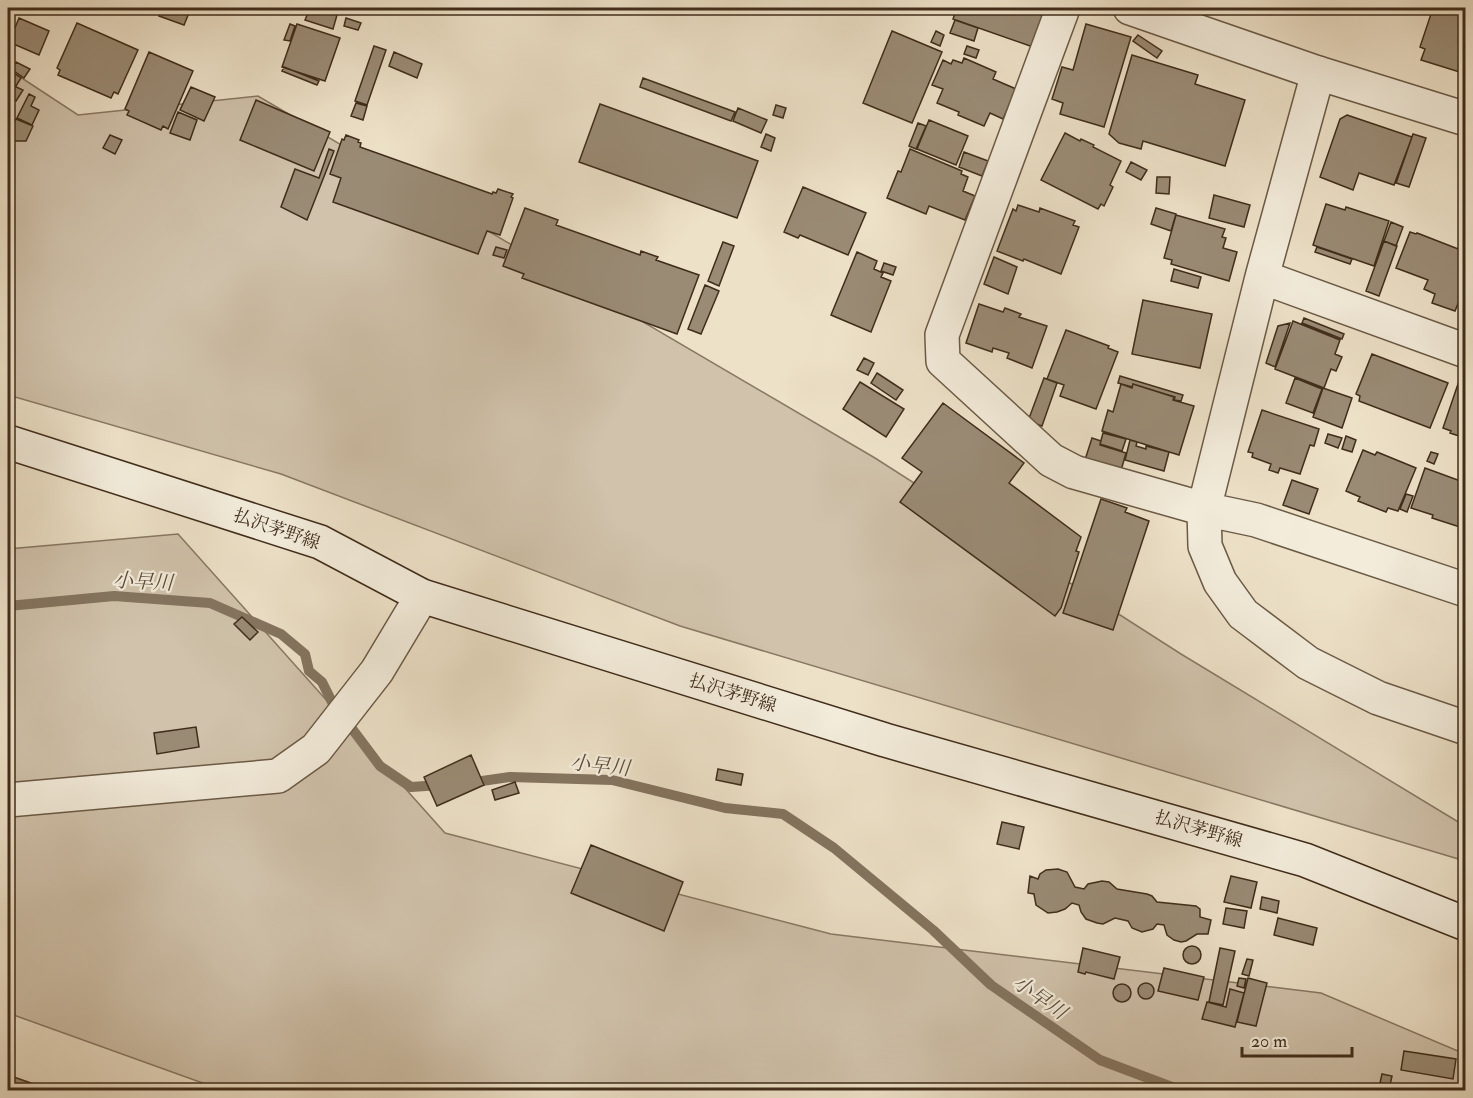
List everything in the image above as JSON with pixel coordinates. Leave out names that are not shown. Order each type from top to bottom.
[{"type":"street","points":[[1064,8],[942,335],[944,362],[1051,460],[1074,472],[1204,509],[1256,520],[1466,590]]},
{"type":"street","points":[[1130,8],[1318,73],[1466,119]]},
{"type":"street","points":[[1318,73],[1262,277],[1204,509],[1205,546],[1220,582],[1243,614],[1308,663],[1378,698],[1466,728]]},
{"type":"street","points":[[1262,277],[1466,351]]},
{"type":"street","name":"払沢茅野線","points":[[8,442],[320,542],[422,596],[885,740],[1305,860],[1466,924]]},
{"type":"street","points":[[8,800],[278,776],[316,749],[377,671],[422,596]]},
{"type":"shaded area","points":[[8,69],[78,115],[258,96],[875,458],[1181,654],[1465,826],[1465,861],[680,626],[281,474],[8,395]]},
{"type":"shaded area","points":[[178,534],[445,833],[831,934],[1321,993],[1465,1054],[1465,1090],[222,1090],[8,1013],[8,549]]},
{"type":"building","points":[[162,8],[191,8],[184,25],[159,16]]},
{"type":"building","points":[[310,8],[337,15],[333,29],[305,20]]},
{"type":"building","points":[[957,8],[1045,8],[1042,15],[1045,17],[1033,47],[953,19]]},
{"type":"building","points":[[1433,8],[1452,8],[1466,12],[1466,74],[1421,60],[1425,49],[1420,47]]},
{"type":"building","points":[[19,18],[49,31],[39,55],[9,42]]},
{"type":"building","points":[[346,18],[361,23],[358,30],[344,26]]},
{"type":"building","points":[[955,20],[978,28],[974,41],[950,33]]},
{"type":"building","points":[[77,23],[138,50],[118,94],[114,92],[111,98],[58,75],[60,70],[57,68]]},
{"type":"building","points":[[290,24],[295,26],[290,41],[284,40]]},
{"type":"building","points":[[297,24],[340,38],[325,81],[282,67]]},
{"type":"building","points":[[1086,24],[1131,37],[1104,127],[1060,114],[1063,103],[1052,99],[1062,67],[1073,70]]},
{"type":"building","points":[[892,31],[942,52],[912,123],[863,103]]},
{"type":"building","points":[[936,31],[944,35],[940,46],[931,42]]},
{"type":"building","points":[[1138,35],[1162,51],[1157,58],[1133,41]]},
{"type":"building","points":[[374,46],[386,50],[367,105],[355,101]]},
{"type":"building","points":[[967,46],[979,50],[976,58],[964,54]]},
{"type":"building","points":[[149,52],[193,71],[168,129],[163,126],[161,130],[127,115],[129,111],[125,109]]},
{"type":"building","points":[[394,52],[422,64],[417,78],[389,66]]},
{"type":"building","points":[[1132,55],[1198,75],[1195,84],[1245,100],[1225,166],[1143,141],[1141,149],[1119,143],[1109,134]]},
{"type":"building","points":[[964,58],[996,72],[993,79],[1016,89],[1003,119],[990,113],[984,126],[937,103],[943,89],[932,85],[943,60],[951,64],[953,60],[962,63]]},
{"type":"building","points":[[16,62],[30,69],[24,78],[11,69]]},
{"type":"building","points":[[284,67],[319,81],[317,85],[282,71]]},
{"type":"building","points":[[9,70],[21,78],[16,86],[8,81]]},
{"type":"building","points":[[643,78],[735,112],[731,121],[640,87]]},
{"type":"building","points":[[14,86],[23,90],[16,101],[8,97]]},
{"type":"building","points":[[191,87],[215,97],[204,121],[180,110]]},
{"type":"building","points":[[29,94],[35,97],[31,106],[39,110],[32,125],[17,118]]},
{"type":"building","points":[[256,100],[330,132],[314,171],[240,140]]},
{"type":"building","points":[[356,103],[367,106],[363,120],[351,116]]},
{"type":"building","points":[[600,104],[758,161],[737,218],[579,162]]},
{"type":"building","points":[[776,105],[786,108],[783,118],[773,115]]},
{"type":"building","points":[[738,108],[767,120],[761,133],[733,121]]},
{"type":"building","points":[[178,112],[197,120],[190,140],[170,133]]},
{"type":"building","points":[[1347,115],[1412,137],[1394,185],[1359,173],[1353,190],[1320,177],[1340,119]]},
{"type":"building","points":[[16,119],[33,126],[26,141],[8,140],[8,134]]},
{"type":"building","points":[[929,120],[968,136],[956,165],[917,149]]},
{"type":"building","points":[[918,123],[926,126],[916,149],[909,146]]},
{"type":"building","points":[[1065,133],[1094,145],[1093,147],[1121,161],[1110,185],[1113,187],[1104,206],[1101,204],[1098,209],[1041,180]]},
{"type":"building","points":[[766,134],[775,138],[771,151],[761,147]]},
{"type":"building","points":[[1413,134],[1426,138],[1409,187],[1396,183]]},
{"type":"building","points":[[110,135],[122,140],[115,154],[103,148]]},
{"type":"building","points":[[346,135],[359,140],[360,147],[492,194],[498,189],[513,194],[500,235],[487,231],[478,254],[333,202],[341,178],[330,174],[342,139],[344,140]]},
{"type":"building","points":[[329,149],[334,151],[307,220],[281,207],[295,169],[319,178]]},
{"type":"building","points":[[910,149],[962,171],[961,174],[968,177],[963,191],[975,196],[965,220],[929,206],[926,214],[887,198]]},
{"type":"building","points":[[964,152],[988,161],[982,176],[959,167]]},
{"type":"building","points":[[1131,162],[1147,170],[1141,180],[1126,172]]},
{"type":"building","points":[[1157,177],[1170,177],[1169,194],[1156,193]]},
{"type":"building","points":[[803,187],[866,213],[848,255],[800,235],[798,238],[784,232]]},
{"type":"building","points":[[1214,195],[1250,205],[1244,227],[1209,218]]},
{"type":"building","points":[[1326,204],[1345,210],[1346,207],[1389,221],[1374,266],[1313,245]]},
{"type":"building","points":[[1018,205],[1039,212],[1040,208],[1075,221],[1073,225],[1079,227],[1061,274],[997,251],[1013,209],[1016,211]]},
{"type":"building","points":[[525,208],[558,220],[556,225],[640,255],[641,251],[658,257],[656,260],[699,275],[677,334],[522,278],[524,274],[503,266]]},
{"type":"building","points":[[1156,208],[1176,214],[1171,231],[1151,224]]},
{"type":"building","points":[[1176,215],[1225,229],[1222,237],[1226,238],[1223,248],[1237,252],[1229,281],[1171,264],[1172,260],[1164,258]]},
{"type":"building","points":[[1391,222],[1403,227],[1396,246],[1384,241]]},
{"type":"building","points":[[1410,232],[1466,252],[1466,284],[1455,311],[1432,303],[1435,294],[1424,289],[1428,280],[1396,268]]},
{"type":"building","points":[[1384,241],[1397,246],[1379,296],[1366,291]]},
{"type":"building","points":[[723,242],[734,246],[719,286],[708,281]]},
{"type":"building","points":[[496,247],[507,250],[504,258],[493,255]]},
{"type":"building","points":[[1317,247],[1352,259],[1350,264],[1315,252]]},
{"type":"building","points":[[857,252],[877,261],[874,269],[883,273],[881,277],[891,281],[871,332],[831,315]]},
{"type":"building","points":[[994,257],[1017,267],[1008,294],[984,284]]},
{"type":"building","points":[[884,263],[896,267],[893,275],[881,271]]},
{"type":"building","points":[[1174,269],[1201,277],[1198,288],[1171,281]]},
{"type":"building","points":[[705,285],[719,291],[701,334],[688,329]]},
{"type":"building","points":[[1143,300],[1212,314],[1200,368],[1132,354]]},
{"type":"building","points":[[979,304],[1003,312],[1005,308],[1021,314],[1019,317],[1047,326],[1032,368],[1007,358],[1009,353],[993,348],[992,352],[966,343]]},
{"type":"building","points":[[1304,318],[1344,334],[1342,339],[1302,323]]},
{"type":"building","points":[[1293,321],[1340,340],[1335,354],[1342,357],[1336,371],[1331,369],[1324,388],[1275,369]]},
{"type":"building","points":[[1290,323],[1275,367],[1266,363],[1278,326]]},
{"type":"building","points":[[1066,330],[1109,346],[1108,348],[1118,352],[1096,409],[1060,396],[1064,385],[1047,379]]},
{"type":"building","points":[[1372,354],[1448,383],[1430,428],[1359,401],[1360,396],[1356,394]]},
{"type":"building","points":[[864,358],[874,363],[868,375],[857,370]]},
{"type":"building","points":[[877,373],[903,390],[896,400],[871,383]]},
{"type":"building","points":[[1120,376],[1183,395],[1181,401],[1133,384],[1132,387],[1118,383]]},
{"type":"building","points":[[1044,378],[1057,383],[1042,426],[1028,421]]},
{"type":"building","points":[[1295,378],[1322,389],[1313,413],[1286,403]]},
{"type":"building","points":[[1459,381],[1466,384],[1465,438],[1443,428]]},
{"type":"building","points":[[860,382],[904,409],[886,437],[843,409]]},
{"type":"building","points":[[1121,384],[1132,388],[1133,384],[1194,406],[1179,455],[1102,431],[1108,410],[1113,412]]},
{"type":"building","points":[[1323,388],[1352,398],[1342,428],[1313,417]]},
{"type":"building","points":[[943,403],[1024,463],[1009,483],[1081,537],[1076,551],[1079,552],[1061,608],[1055,616],[900,502],[922,472],[902,458]]},
{"type":"building","points":[[1262,410],[1319,429],[1314,446],[1310,445],[1300,474],[1280,468],[1278,473],[1269,470],[1271,464],[1252,457],[1253,453],[1248,452]]},
{"type":"building","points":[[1103,433],[1126,439],[1122,451],[1100,444]]},
{"type":"building","points":[[1328,434],[1342,438],[1338,448],[1325,443]]},
{"type":"building","points":[[1346,436],[1356,440],[1352,452],[1342,449]]},
{"type":"building","points":[[1092,438],[1101,441],[1100,445],[1126,453],[1120,474],[1084,463]]},
{"type":"building","points":[[1130,440],[1137,442],[1136,446],[1169,452],[1164,471],[1125,460]]},
{"type":"building","points":[[1363,450],[1375,455],[1377,452],[1416,468],[1398,511],[1388,508],[1386,512],[1358,501],[1360,497],[1346,491]]},
{"type":"building","points":[[1431,452],[1438,454],[1434,464],[1427,461]]},
{"type":"building","points":[[1425,468],[1466,483],[1466,529],[1432,518],[1433,515],[1411,508]]},
{"type":"building","points":[[1292,480],[1318,489],[1309,514],[1283,505]]},
{"type":"building","points":[[1406,494],[1413,496],[1407,512],[1400,509]]},
{"type":"building","points":[[1101,499],[1127,508],[1125,512],[1149,521],[1113,630],[1063,613]]},
{"type":"building","points":[[242,617],[258,632],[250,640],[234,624]]},
{"type":"building","points":[[196,727],[199,747],[157,754],[154,733]]},
{"type":"building","points":[[471,755],[484,785],[437,806],[424,777]]},
{"type":"building","points":[[718,769],[743,774],[741,785],[716,780]]},
{"type":"building","points":[[515,782],[519,793],[495,800],[492,790]]},
{"type":"building","points":[[1002,822],[1024,827],[1019,849],[997,844]]},
{"type":"building","points":[[591,845],[683,882],[664,931],[571,893]]},
{"type":"building","points":[[1058,869],[1067,872],[1075,887],[1084,889],[1088,884],[1109,882],[1117,889],[1152,896],[1157,902],[1196,906],[1200,909],[1200,917],[1211,920],[1208,934],[1197,934],[1181,942],[1167,935],[1164,925],[1157,924],[1153,929],[1142,932],[1132,928],[1128,921],[1115,918],[1103,924],[1097,923],[1086,919],[1079,905],[1072,903],[1065,909],[1048,913],[1036,905],[1034,894],[1028,893],[1030,876],[1038,879],[1040,874],[1046,870]]},
{"type":"building","points":[[1231,876],[1257,882],[1251,908],[1224,902]]},
{"type":"building","points":[[1262,897],[1279,901],[1277,913],[1260,909]]},
{"type":"building","points":[[1226,908],[1247,911],[1244,928],[1223,924]]},
{"type":"building","points":[[1278,918],[1317,928],[1313,945],[1274,935]]},
{"type":"building","points":[[1188,946],[1196,946],[1201,951],[1199,962],[1188,964],[1183,959],[1183,951]]},
{"type":"building","points":[[1083,948],[1120,957],[1114,979],[1078,972]]},
{"type":"building","points":[[1220,948],[1235,951],[1223,1005],[1209,1002]]},
{"type":"building","points":[[1247,959],[1253,960],[1249,976],[1242,974]]},
{"type":"building","points":[[1164,968],[1204,977],[1198,1000],[1158,991]]},
{"type":"building","points":[[1239,978],[1246,979],[1244,988],[1237,986]]},
{"type":"building","points":[[1248,978],[1267,983],[1256,1026],[1237,1022]]},
{"type":"building","points":[[1143,983],[1149,983],[1154,991],[1152,997],[1143,999],[1138,994],[1138,988]]},
{"type":"building","points":[[1122,984],[1128,987],[1131,993],[1128,999],[1122,1002],[1116,999],[1113,993],[1116,987]]},
{"type":"building","points":[[1230,989],[1244,993],[1235,1027],[1202,1019],[1207,1002],[1226,1007]]},
{"type":"building","points":[[1404,1051],[1456,1059],[1453,1079],[1401,1070]]},
{"type":"building","points":[[1382,1074],[1392,1076],[1390,1085],[1380,1083]]},
{"type":"building","points":[[8,1075],[51,1090],[8,1090]]},
{"type":"waterway","name":"小早川","points":[[8,606],[114,596],[210,603],[281,634],[305,654],[309,671],[322,682],[332,702],[380,766],[411,787],[441,785]]},
{"type":"waterway","name":"小早川","points":[[468,783],[510,777],[612,780],[725,808],[783,814],[834,848],[933,930],[991,985],[1100,1060],[1180,1090]]}]
